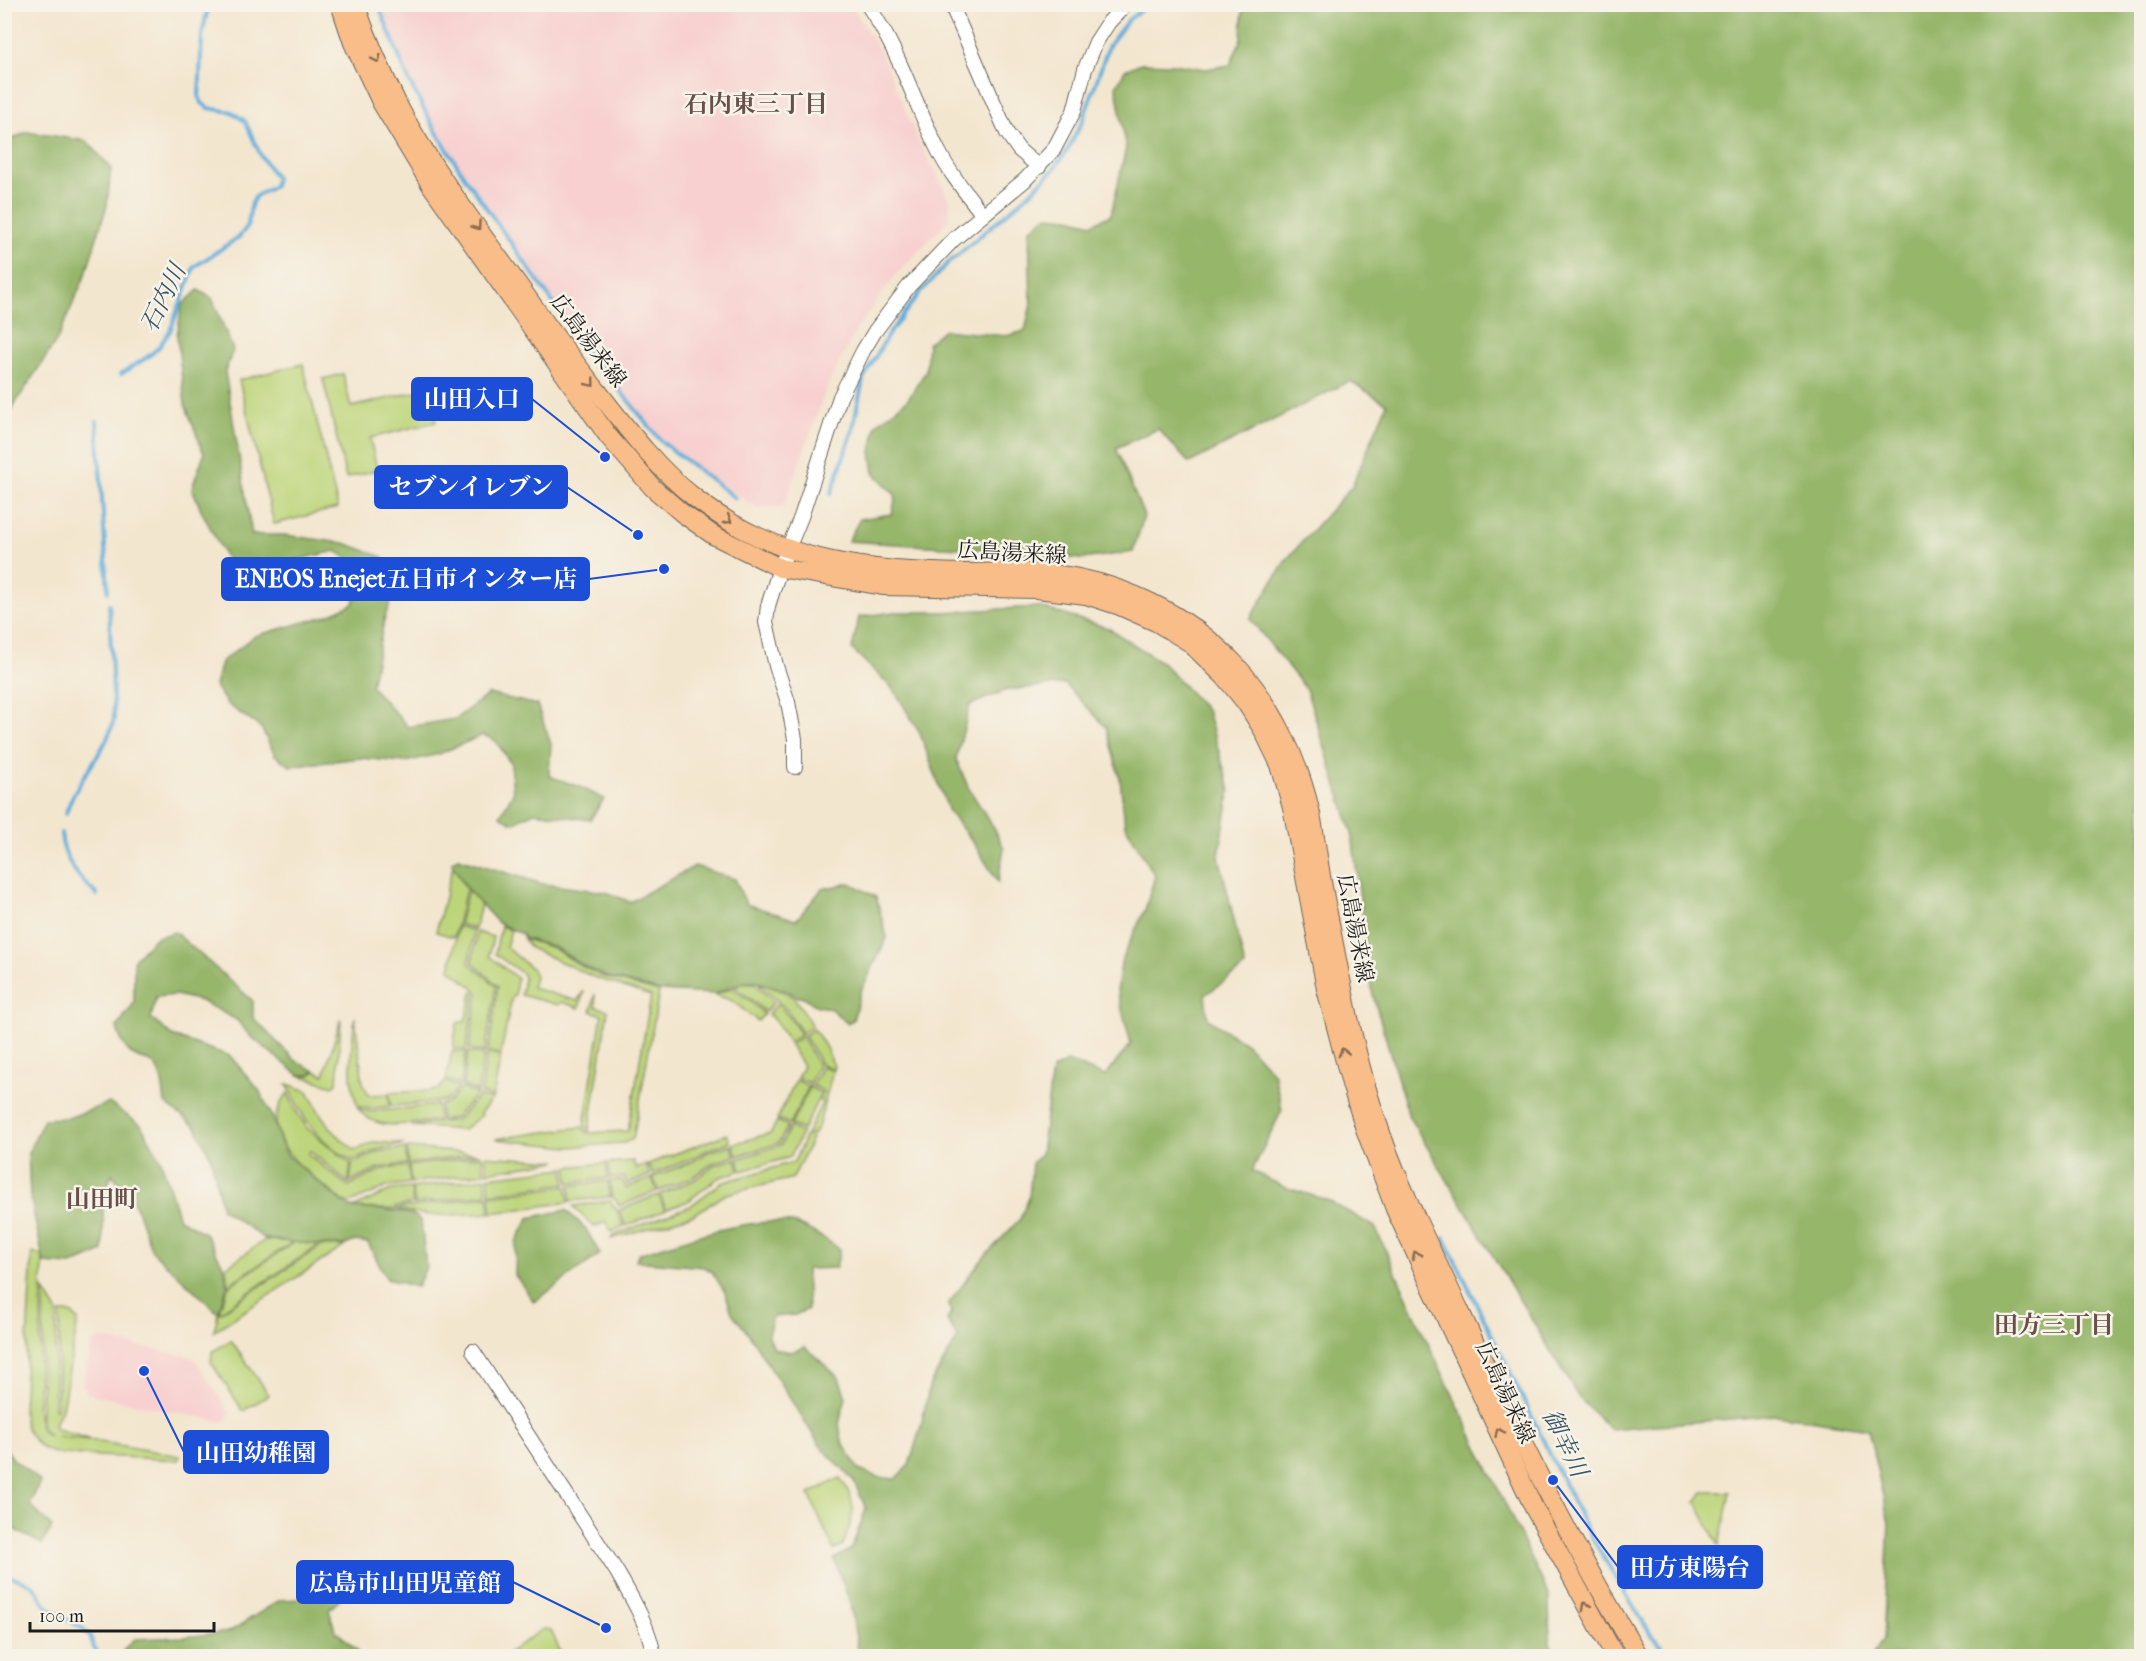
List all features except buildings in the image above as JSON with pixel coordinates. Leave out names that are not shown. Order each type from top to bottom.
[{"type":"main road","name":"広島湯来線","points":[[340,4],[366,71],[413,158],[608,436],[653,488],[682,513],[713,535],[780,568],[883,586],[1037,589],[1086,595],[1120,606],[1156,622],[1189,642],[1224,676],[1246,703],[1263,730],[1280,765],[1292,807],[1332,1010],[1365,1129],[1395,1209],[1534,1508],[1589,1612],[1616,1656]]},
{"type":"main road","name":"広島湯来線","points":[[355,4],[368,39],[402,111],[431,160],[564,349],[664,471],[697,500],[754,535],[823,559],[870,567],[957,573],[1045,573],[1111,586],[1164,608],[1199,631],[1236,665],[1270,710],[1296,762],[1310,812],[1323,888],[1360,1066],[1382,1136],[1408,1201],[1551,1500],[1616,1619],[1639,1656]]},
{"type":"street","points":[[867,4],[894,49],[940,153],[983,215]]},
{"type":"street","points":[[951,4],[1007,133],[1019,150],[1039,167]]},
{"type":"street","points":[[795,767],[795,739],[788,702],[776,666],[766,622],[768,606],[780,568],[789,549],[833,425],[840,397],[863,351],[909,286],[954,239],[1039,167],[1054,149],[1071,117],[1096,42],[1109,22],[1126,4]]},
{"type":"street","points":[[473,1351],[616,1572],[636,1607],[654,1656]]},
{"type":"shaded area","points":[[380,5],[851,5],[882,55],[920,144],[942,184],[950,202],[949,219],[895,276],[857,329],[827,387],[784,506],[758,508],[716,482],[657,435],[585,344],[449,150],[420,101]]},
{"type":"shaded area","points":[[99,1338],[194,1358],[230,1413],[223,1422],[88,1394],[83,1384],[92,1343]]},
{"type":"green space","points":[[1243,5],[2141,5],[2141,1656],[1873,1656],[1883,1639],[1889,1523],[1868,1429],[1777,1415],[1610,1429],[1579,1398],[1409,1117],[1371,988],[1352,833],[1306,689],[1250,619],[1286,560],[1352,486],[1387,404],[1350,381],[1189,463],[1158,429],[1116,448],[1144,516],[1133,552],[1081,559],[994,550],[848,541],[860,519],[892,514],[896,496],[874,473],[871,452],[876,425],[908,399],[926,371],[928,343],[943,330],[1006,336],[1025,331],[1031,304],[1029,230],[1046,216],[1069,218],[1092,224],[1111,215],[1126,148],[1116,87],[1125,70],[1141,63],[1172,64],[1206,69],[1230,65],[1241,39]]},
{"type":"green space","points":[[27,132],[87,141],[111,168],[107,205],[85,276],[57,340],[5,419],[5,142]]},
{"type":"green space","points":[[198,290],[212,298],[233,350],[225,372],[252,535],[284,535],[344,543],[383,557],[392,599],[385,616],[371,686],[408,727],[455,719],[489,694],[537,705],[551,744],[549,776],[580,787],[604,799],[590,820],[534,812],[513,823],[500,816],[513,793],[511,764],[496,741],[483,735],[439,754],[405,762],[361,758],[290,766],[275,755],[261,728],[227,704],[215,686],[221,662],[255,636],[326,616],[353,604],[365,570],[336,551],[273,565],[228,562],[192,488],[204,454],[185,404],[177,336],[182,305]]},
{"type":"green space","points":[[303,364],[338,508],[274,524],[239,380]]},
{"type":"green space","points":[[343,374],[351,407],[428,389],[436,422],[370,438],[377,470],[346,478],[323,379]]},
{"type":"green space","points":[[1039,607],[1108,628],[1163,663],[1207,711],[1230,790],[1219,856],[1245,967],[1205,995],[1208,1019],[1247,1044],[1274,1074],[1282,1110],[1252,1171],[1284,1187],[1327,1200],[1375,1227],[1425,1337],[1549,1595],[1550,1643],[1557,1656],[859,1656],[850,1603],[834,1559],[851,1549],[866,1509],[854,1481],[821,1447],[750,1336],[732,1313],[725,1292],[712,1272],[704,1267],[636,1261],[638,1254],[694,1237],[753,1223],[791,1223],[803,1227],[840,1249],[836,1268],[806,1269],[808,1309],[795,1315],[773,1317],[768,1334],[774,1349],[791,1352],[805,1347],[839,1378],[846,1397],[839,1424],[842,1442],[859,1470],[877,1477],[895,1479],[909,1465],[921,1426],[930,1384],[958,1338],[947,1320],[952,1311],[948,1304],[984,1257],[1020,1219],[1029,1197],[1032,1163],[1041,1154],[1052,1070],[1068,1061],[1105,1076],[1131,1044],[1117,991],[1122,958],[1145,910],[1155,876],[1125,825],[1120,779],[1106,727],[1065,684],[1007,690],[970,705],[956,759],[969,789],[1004,848],[998,882],[973,842],[949,812],[919,731],[894,690],[852,649],[859,617],[894,612]]},
{"type":"green space","points":[[458,858],[543,884],[606,892],[630,902],[695,866],[735,879],[746,904],[796,920],[822,889],[850,883],[876,897],[887,938],[860,993],[853,1020],[847,1023],[831,1009],[815,1005],[804,997],[797,997],[787,991],[757,982],[744,982],[714,994],[660,991],[604,976],[554,947],[524,938],[522,934],[498,923],[467,889],[453,868],[452,861]]},
{"type":"green space","points":[[452,869],[456,870],[466,889],[454,937],[436,932]]},
{"type":"green space","points":[[468,890],[481,904],[475,929],[459,924]]},
{"type":"green space","points":[[458,926],[474,931],[469,963],[496,986],[485,1052],[469,1049],[478,992],[450,969]]},
{"type":"green space","points":[[501,926],[511,930],[506,947],[532,969],[535,976],[532,988],[577,1001],[584,991],[579,1008],[562,1002],[558,1005],[521,995],[523,974],[495,954]]},
{"type":"green space","points":[[175,932],[253,1001],[253,1018],[296,1061],[315,1071],[310,1075],[299,1075],[251,1037],[237,1020],[201,1001],[176,995],[156,997],[151,1018],[172,1036],[230,1056],[259,1090],[288,1156],[342,1202],[353,1208],[396,1211],[414,1215],[421,1221],[426,1267],[417,1287],[387,1279],[368,1243],[355,1241],[345,1245],[320,1245],[265,1239],[222,1209],[211,1158],[196,1127],[165,1103],[162,1082],[156,1067],[126,1049],[117,1027],[134,1003],[134,959],[155,938]]},
{"type":"green space","points":[[477,932],[493,937],[489,956],[517,978],[501,1054],[488,1052],[498,986],[472,962]]},
{"type":"green space","points":[[524,939],[553,948],[604,977],[659,992],[633,1139],[624,1143],[569,1147],[495,1139],[581,1127],[588,1133],[628,1131],[651,996],[596,978],[530,948]]},
{"type":"green space","points":[[743,983],[754,983],[774,1002],[765,1012],[734,987]]},
{"type":"green space","points":[[758,983],[792,997],[812,1026],[802,1033],[788,1011]]},
{"type":"green space","points":[[731,988],[764,1014],[758,1021],[731,1000],[715,995]]},
{"type":"green space","points":[[473,991],[475,993],[466,1050],[453,1048],[457,1023],[465,1021]]},
{"type":"green space","points":[[595,994],[596,1007],[608,1010],[589,1131],[584,1126],[602,1015],[591,1011]]},
{"type":"green space","points":[[777,1004],[801,1034],[789,1043],[768,1014]]},
{"type":"green space","points":[[355,1017],[363,1084],[369,1095],[388,1094],[390,1106],[370,1109],[358,1106],[354,1096],[351,1051]]},
{"type":"green space","points":[[341,1019],[337,1083],[333,1086],[299,1075],[310,1075],[315,1071],[324,1075]]},
{"type":"green space","points":[[814,1029],[825,1046],[834,1066],[833,1069],[821,1064],[804,1035]]},
{"type":"green space","points":[[802,1036],[818,1065],[810,1083],[797,1078],[803,1066],[790,1045]]},
{"type":"green space","points":[[452,1051],[466,1052],[461,1085],[446,1080]]},
{"type":"green space","points":[[468,1052],[484,1054],[478,1092],[463,1086]]},
{"type":"green space","points":[[487,1054],[501,1056],[493,1097],[481,1093]]},
{"type":"green space","points":[[822,1066],[833,1070],[819,1124],[813,1135],[807,1133],[822,1103],[819,1100],[823,1091],[812,1085]]},
{"type":"green space","points":[[796,1080],[809,1086],[790,1124],[777,1119]]},
{"type":"green space","points":[[445,1082],[459,1087],[446,1101],[391,1106],[389,1093],[438,1090]]},
{"type":"green space","points":[[287,1084],[308,1091],[327,1124],[355,1150],[375,1142],[404,1144],[376,1150],[352,1161],[329,1145],[312,1128],[299,1109]]},
{"type":"green space","points":[[810,1087],[821,1093],[803,1130],[791,1125]]},
{"type":"green space","points":[[462,1088],[477,1094],[455,1118],[441,1120],[440,1105],[448,1103]]},
{"type":"green space","points":[[288,1093],[307,1128],[351,1164],[348,1183],[310,1151],[308,1154],[348,1186],[384,1169],[408,1166],[410,1183],[389,1186],[350,1203],[343,1201],[302,1167],[281,1140],[276,1125],[278,1109]]},
{"type":"green space","points":[[479,1096],[492,1099],[480,1113],[482,1115],[463,1130],[411,1126],[457,1120]]},
{"type":"green space","points":[[109,1103],[141,1125],[161,1160],[179,1219],[205,1233],[224,1267],[227,1286],[218,1313],[152,1251],[135,1204],[112,1174],[103,1199],[103,1251],[71,1265],[44,1263],[30,1195],[28,1153],[44,1119],[68,1118]]},
{"type":"green space","points":[[437,1105],[439,1120],[395,1125],[374,1121],[358,1108],[370,1112]]},
{"type":"green space","points":[[777,1121],[788,1126],[779,1143],[737,1156],[733,1144],[771,1133]]},
{"type":"green space","points":[[790,1127],[802,1133],[790,1157],[741,1171],[738,1159],[781,1145]]},
{"type":"green space","points":[[727,1134],[730,1142],[653,1174],[648,1164]]},
{"type":"green space","points":[[806,1135],[812,1138],[793,1178],[726,1194],[693,1215],[611,1239],[612,1236],[690,1206],[721,1183],[794,1162]]},
{"type":"green space","points":[[731,1145],[735,1156],[713,1163],[693,1177],[659,1191],[653,1177],[694,1161],[708,1152]]},
{"type":"green space","points":[[405,1148],[407,1164],[383,1167],[350,1182],[352,1164],[377,1152]]},
{"type":"green space","points":[[407,1148],[480,1154],[408,1164]]},
{"type":"green space","points":[[482,1156],[484,1173],[411,1183],[409,1166]]},
{"type":"green space","points":[[485,1156],[557,1161],[487,1172]]},
{"type":"green space","points":[[736,1159],[739,1171],[718,1178],[688,1201],[666,1209],[660,1194],[694,1180],[714,1165]]},
{"type":"green space","points":[[633,1161],[636,1168],[646,1164],[650,1175],[627,1184],[624,1177],[610,1178],[608,1163]]},
{"type":"green space","points":[[606,1163],[608,1178],[569,1183],[567,1167]]},
{"type":"green space","points":[[564,1168],[566,1183],[490,1194],[488,1177]]},
{"type":"green space","points":[[485,1178],[487,1194],[415,1204],[412,1188]]},
{"type":"green space","points":[[652,1178],[657,1191],[619,1206],[612,1198],[610,1181],[622,1180],[626,1188]]},
{"type":"green space","points":[[608,1181],[610,1197],[571,1201],[569,1186]]},
{"type":"green space","points":[[566,1186],[569,1202],[492,1213],[490,1196]]},
{"type":"green space","points":[[411,1188],[413,1204],[394,1209],[353,1208],[391,1190]]},
{"type":"green space","points":[[658,1195],[665,1210],[626,1226],[619,1210]]},
{"type":"green space","points":[[488,1196],[490,1213],[431,1215],[396,1209]]},
{"type":"green space","points":[[610,1201],[624,1226],[611,1232],[606,1222],[594,1227],[573,1206]]},
{"type":"green space","points":[[566,1210],[586,1229],[600,1254],[534,1302],[515,1275],[516,1242],[529,1218]]},
{"type":"green space","points":[[265,1240],[293,1242],[228,1285],[226,1267]]},
{"type":"green space","points":[[295,1242],[319,1245],[218,1313],[229,1286]]},
{"type":"green space","points":[[321,1246],[345,1246],[214,1331],[218,1314]]},
{"type":"green space","points":[[32,1253],[43,1256],[38,1414],[42,1430],[49,1436],[41,1425],[44,1290],[57,1311],[54,1409],[57,1409],[60,1313],[71,1313],[78,1320],[62,1409],[54,1425],[57,1429],[89,1439],[57,1437],[90,1440],[180,1456],[179,1460],[59,1454],[39,1445],[29,1434],[23,1412]]},
{"type":"green space","points":[[231,1340],[269,1395],[243,1411],[211,1362],[212,1352]]},
{"type":"green space","points":[[4,1446],[13,1459],[40,1481],[30,1505],[52,1527],[42,1544],[5,1525]]},
{"type":"green space","points":[[840,1478],[850,1496],[853,1511],[843,1545],[834,1550],[809,1494]]},
{"type":"green space","points":[[1703,1492],[1730,1492],[1719,1546],[1696,1502]]},
{"type":"green space","points":[[328,1584],[339,1600],[329,1610],[335,1630],[358,1651],[357,1656],[121,1656],[124,1649],[135,1639],[229,1632],[280,1600],[302,1599]]},
{"type":"green space","points":[[543,1629],[551,1630],[562,1656],[504,1656]]},
{"type":"waterway","name":"石内川","points":[[121,374],[158,348],[170,331],[194,267],[239,237],[247,227],[252,202],[256,196],[274,186],[276,178],[261,156],[245,121],[232,112],[208,108],[199,97],[202,34],[209,4]]},
{"type":"waterway","points":[[378,4],[409,81],[433,126],[464,176],[583,345],[662,442],[735,498]]},
{"type":"waterway","points":[[831,494],[852,433],[863,379],[888,335],[918,295],[946,265],[1028,195],[1053,170],[1067,151],[1083,120],[1109,45],[1128,20],[1149,4]]},
{"type":"waterway","name":"石内川","points":[[97,421],[108,592]]},
{"type":"waterway","name":"石内川","points":[[66,813],[77,789],[105,744],[114,719],[109,604]]},
{"type":"waterway","name":"石内川","points":[[61,833],[68,860],[97,895]]},
{"type":"waterway","name":"御幸川","points":[[1444,1237],[1587,1530],[1646,1627],[1669,1656]]},
{"type":"waterway","points":[[4,1271],[8,1259]]},
{"type":"waterway","points":[[4,1574],[33,1585],[48,1608],[82,1628],[90,1636],[94,1648],[101,1656]]},
{"type":"place","name":"山田入口","points":[[605,457]]},
{"type":"place","name":"セブンイレブン","points":[[638,535]]},
{"type":"place","name":"ENEOS Enejet五日市インター店","points":[[664,569]]},
{"type":"place","name":"山田幼稚園","points":[[144,1371]]},
{"type":"place","name":"田方東陽台","points":[[1553,1480]]},
{"type":"place","name":"広島市山田児童館","points":[[606,1628]]},
{"type":"district","name":"石内東三丁目","points":[[756,104]]},
{"type":"district","name":"山田町","points":[[102,1199]]},
{"type":"district","name":"田方三丁目","points":[[2054,1325]]}]
